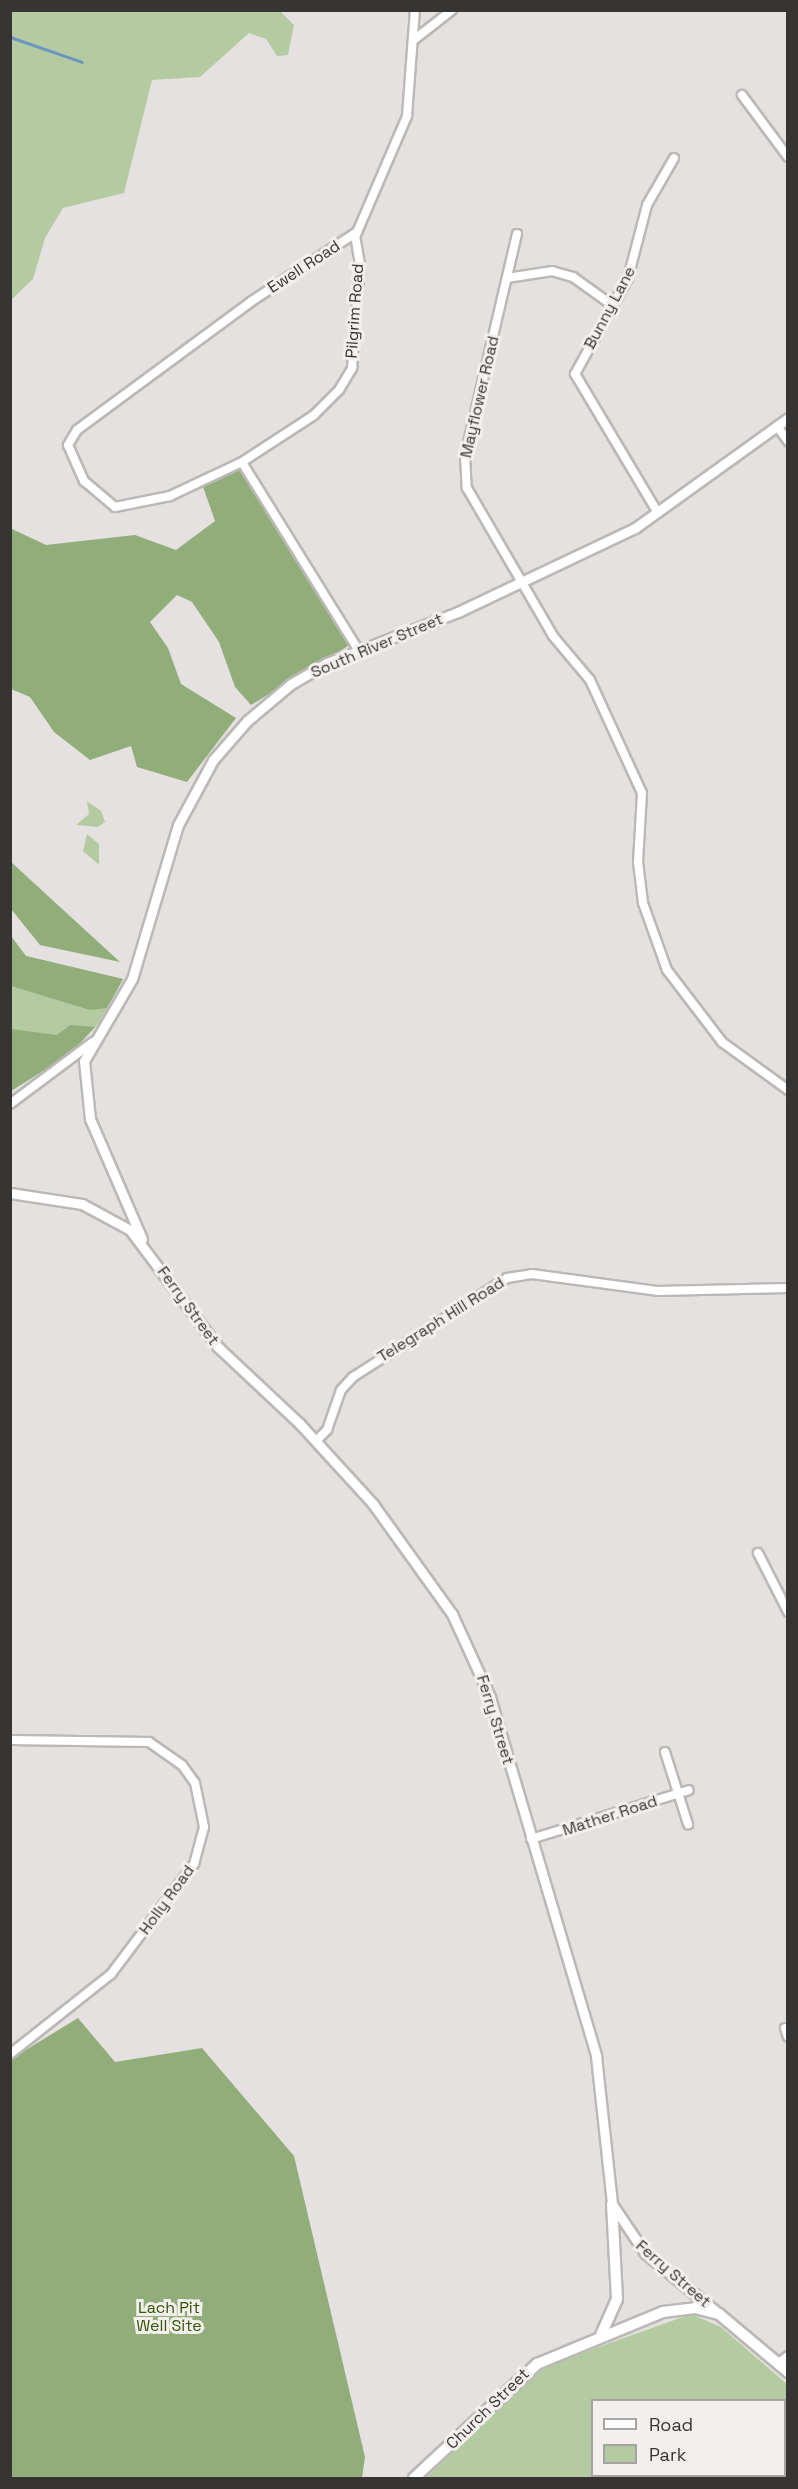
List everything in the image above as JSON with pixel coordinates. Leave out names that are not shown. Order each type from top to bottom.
[{"type":"main road","points":[[601,2335],[617,2299],[612,2204]]},
{"type":"main road","name":"Church Street","points":[[414,2478],[522,2374],[601,2335],[679,2309],[720,2314]]},
{"type":"main road","name":"Ferry Street","points":[[720,2314],[784,2359],[788,2372]]},
{"type":"street","name":"Pilgrim Road","points":[[251,301],[77,430],[68,445],[84,481],[115,507],[170,496],[242,462],[314,415],[347,379],[355,343],[357,232],[407,116],[415,39],[415,10]]},
{"type":"street","points":[[415,39],[452,10]]},
{"type":"street","points":[[742,95],[788,157]]},
{"type":"street","name":"Bunny Lane","points":[[658,513],[575,374],[639,252],[647,205],[674,158]]},
{"type":"street","name":"Ewell Road","points":[[251,301],[357,232]]},
{"type":"street","name":"Mayflower Road","points":[[517,234],[465,471],[467,488],[553,636],[590,680],[642,794],[638,862],[643,903],[664,964],[722,1042],[788,1090]]},
{"type":"street","points":[[507,278],[552,271],[573,277],[612,305]]},
{"type":"street","name":"South River Street","points":[[145,1246],[87,1107],[84,1061],[132,979],[178,825],[213,760],[276,695],[359,651],[523,582],[658,513],[788,418]]},
{"type":"street","points":[[777,426],[788,441]]},
{"type":"street","points":[[242,462],[359,651]]},
{"type":"street","name":"South River Street","points":[[10,1104],[96,1039]]},
{"type":"street","name":"Ferry Street","points":[[10,1193],[82,1204],[115,1218],[145,1246],[218,1347],[316,1441],[398,1534],[463,1632],[490,1697],[600,2072],[612,2204],[645,2253],[720,2314]]},
{"type":"street","name":"Telegraph Hill Road","points":[[316,1441],[327,1430],[341,1390],[353,1377],[507,1278],[532,1274],[657,1291],[788,1288]]},
{"type":"street","points":[[758,1554],[788,1612]]},
{"type":"street","name":"Holly Road","points":[[10,1740],[149,1742],[175,1758],[195,1783],[204,1827],[194,1864],[111,1974],[10,2054]]},
{"type":"street","points":[[666,1752],[688,1824]]},
{"type":"street","name":"Mather Road","points":[[531,1839],[689,1790]]},
{"type":"street","points":[[785,2028],[788,2037]]},
{"type":"green space","points":[[11,10],[280,11],[294,25],[288,55],[277,56],[266,39],[249,33],[200,77],[152,80],[124,193],[63,208],[45,238],[33,279],[11,300]]},
{"type":"green space","points":[[242,462],[350,636],[348,646],[251,705],[235,687],[219,642],[192,602],[177,595],[150,622],[168,648],[181,684],[236,718],[187,782],[137,767],[131,746],[90,760],[54,732],[30,697],[11,689],[10,528],[46,545],[135,535],[176,550],[215,521],[201,481]]},
{"type":"green space","points":[[87,801],[101,811],[105,822],[98,827],[76,825],[89,814]]},
{"type":"green space","points":[[87,834],[99,844],[99,865],[83,851]]},
{"type":"green space","points":[[10,862],[120,962],[40,945],[11,909]]},
{"type":"green space","points":[[10,936],[26,956],[123,979],[99,1023],[70,1054],[11,1091]]},
{"type":"green space","points":[[11,936],[26,956],[123,979],[107,1008],[90,1010],[11,986]]},
{"type":"green space","points":[[70,1025],[95,1027],[70,1054],[11,1091],[11,1029],[57,1035]]},
{"type":"green space","name":"Lach Pit Well Site","points":[[78,2018],[115,2062],[202,2048],[294,2156],[365,2457],[362,2478],[11,2478],[11,2059]]},
{"type":"green space","points":[[691,2314],[721,2327],[787,2384],[787,2478],[426,2478],[526,2381],[551,2364]]},
{"type":"waterway","points":[[10,37],[82,62]]}]
